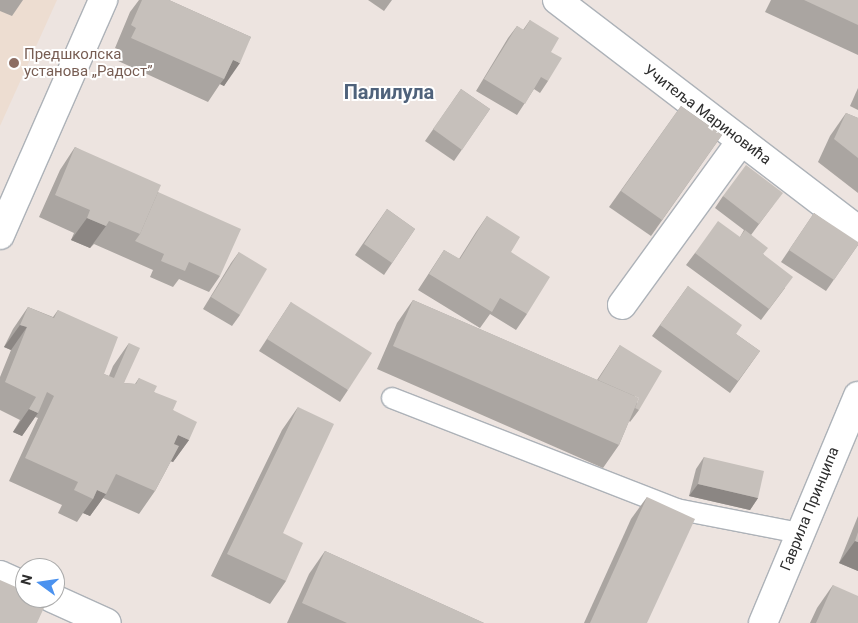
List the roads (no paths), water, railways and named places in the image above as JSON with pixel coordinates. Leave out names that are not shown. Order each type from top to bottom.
[{"type":"street","points":[[0,235],[103,0]]},
{"type":"street","name":"Учитеља Мариновића","points":[[557,0],[858,230]]},
{"type":"street","points":[[622,305],[741,141]]},
{"type":"street","name":"Гаврила Принципа","points":[[763,623],[800,533],[850,436],[858,396]]},
{"type":"street","points":[[0,575],[15,582]]},
{"type":"street","points":[[65,604],[107,623]]},
{"type":"lane","points":[[392,398],[676,509],[800,533]]},
{"type":"place","name":"Предшколска установа „Радост”","points":[[14,63]]},
{"type":"district","name":"Палилула","points":[[389,92]]}]
